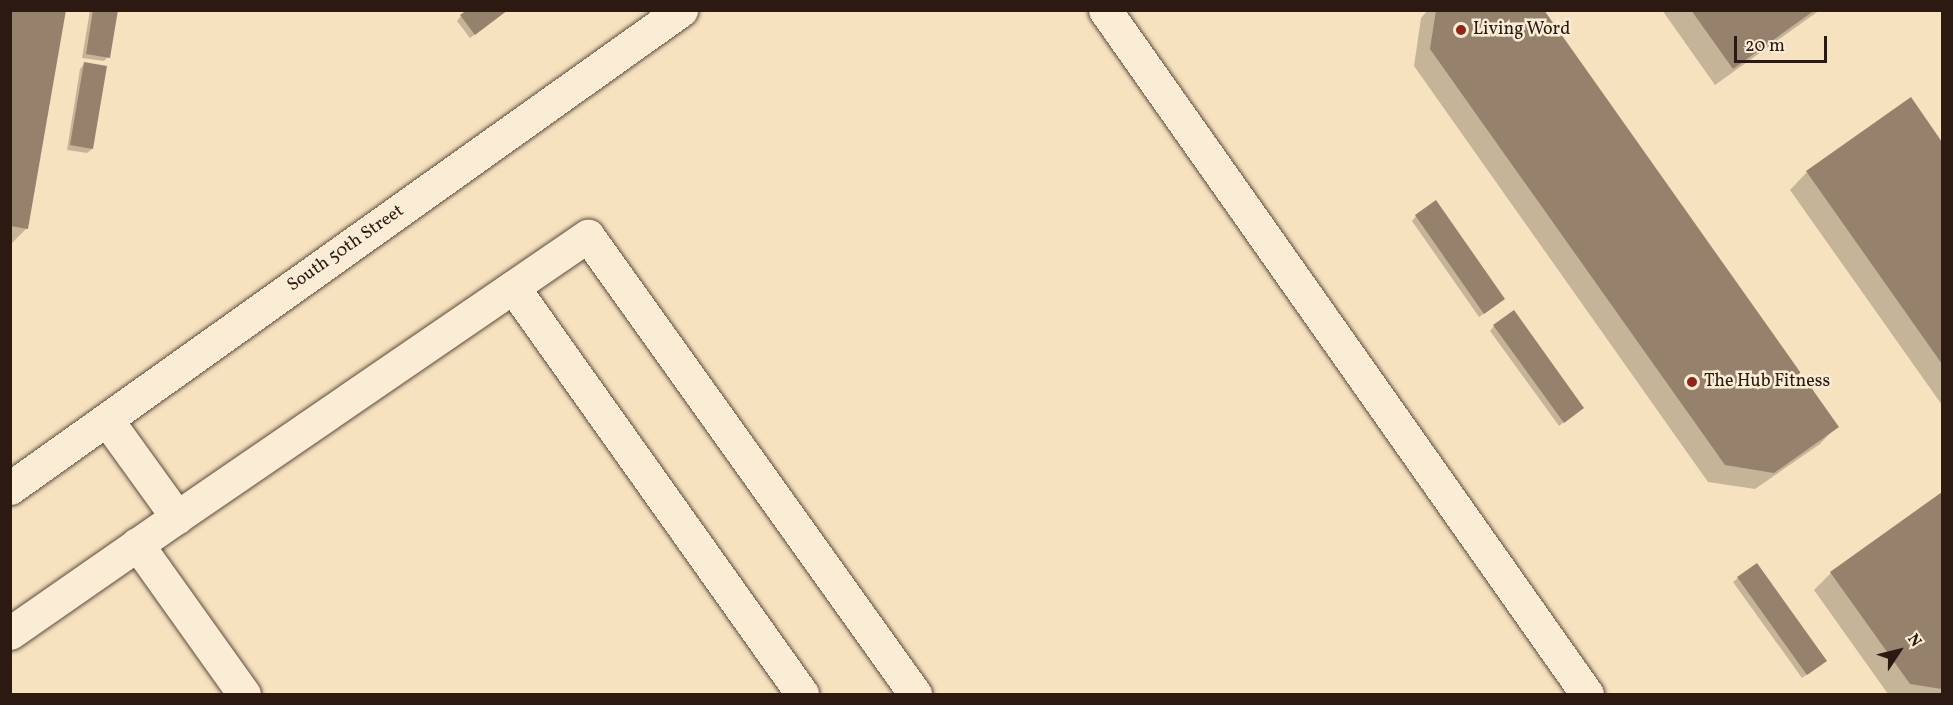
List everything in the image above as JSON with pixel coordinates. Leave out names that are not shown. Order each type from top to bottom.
[{"type":"street","name":"South 50th Street","points":[[10,488],[681,10]]},
{"type":"street","points":[[1105,10],[1587,694]]},
{"type":"street","points":[[10,633],[588,236],[915,694]]},
{"type":"street","points":[[513,287],[801,694]]},
{"type":"street","points":[[107,420],[177,517]]},
{"type":"street","points":[[137,544],[244,694]]},
{"type":"building","points":[[10,10],[66,10],[28,229],[10,226]]},
{"type":"building","points":[[93,10],[118,10],[110,58],[86,54]]},
{"type":"building","points":[[467,10],[508,10],[475,35],[460,15]]},
{"type":"building","points":[[1436,10],[1544,10],[1839,427],[1774,473],[1725,465],[1430,49]]},
{"type":"building","points":[[1691,10],[1815,10],[1733,69]]},
{"type":"building","points":[[84,62],[107,66],[93,149],[70,145]]},
{"type":"building","points":[[1911,97],[1942,142],[1942,364],[1806,171]]},
{"type":"building","points":[[1436,200],[1505,299],[1484,314],[1415,215]]},
{"type":"building","points":[[1514,310],[1584,408],[1564,423],[1493,325]]},
{"type":"building","points":[[1942,492],[1942,689],[1910,684],[1830,572]]},
{"type":"building","points":[[1757,563],[1827,661],[1807,675],[1737,577]]},
{"type":"place","name":"Living Word","points":[[1461,30]]},
{"type":"place","name":"The Hub Fitness","points":[[1692,382]]}]
